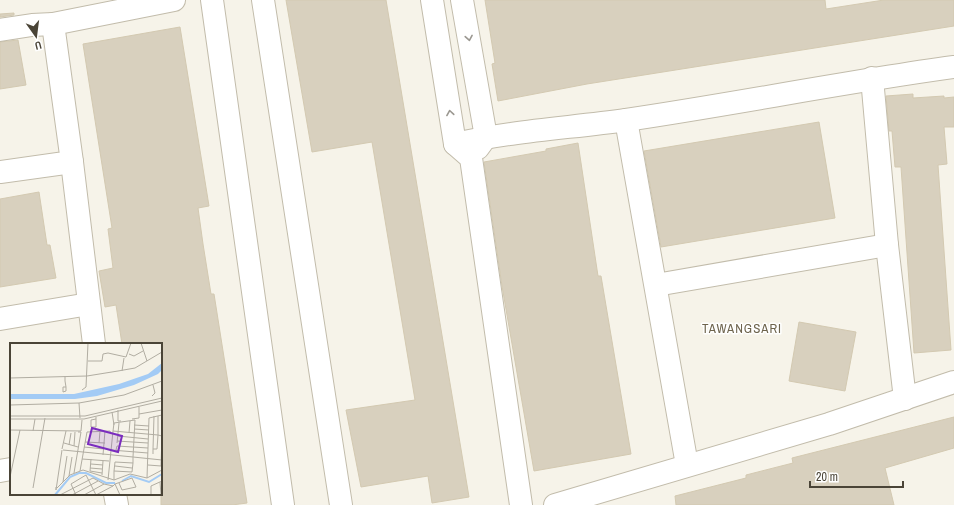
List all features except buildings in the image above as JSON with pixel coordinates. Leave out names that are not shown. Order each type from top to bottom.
[{"type":"street","points":[[0,30],[32,25],[53,24],[174,0]]},
{"type":"street","points":[[212,0],[282,505]]},
{"type":"street","points":[[263,0],[341,505]]},
{"type":"street","points":[[432,0],[455,144],[471,158],[521,505]]},
{"type":"street","points":[[462,0],[486,137],[471,158]]},
{"type":"street","points":[[53,24],[72,162],[94,343]]},
{"type":"street","points":[[455,144],[486,137],[626,120],[872,78],[954,67]]},
{"type":"street","points":[[872,78],[887,245],[905,399]]},
{"type":"street","points":[[626,120],[687,465]]},
{"type":"street","points":[[0,172],[72,162]]},
{"type":"street","points":[[656,285],[887,245]]},
{"type":"street","points":[[0,319],[89,304]]},
{"type":"street","points":[[555,505],[829,424],[954,382]]},
{"type":"street","points":[[0,471],[10,469]]},
{"type":"street","points":[[115,495],[117,505]]},
{"type":"district","name":"TAWANGSARI","points":[[742,328]]}]
